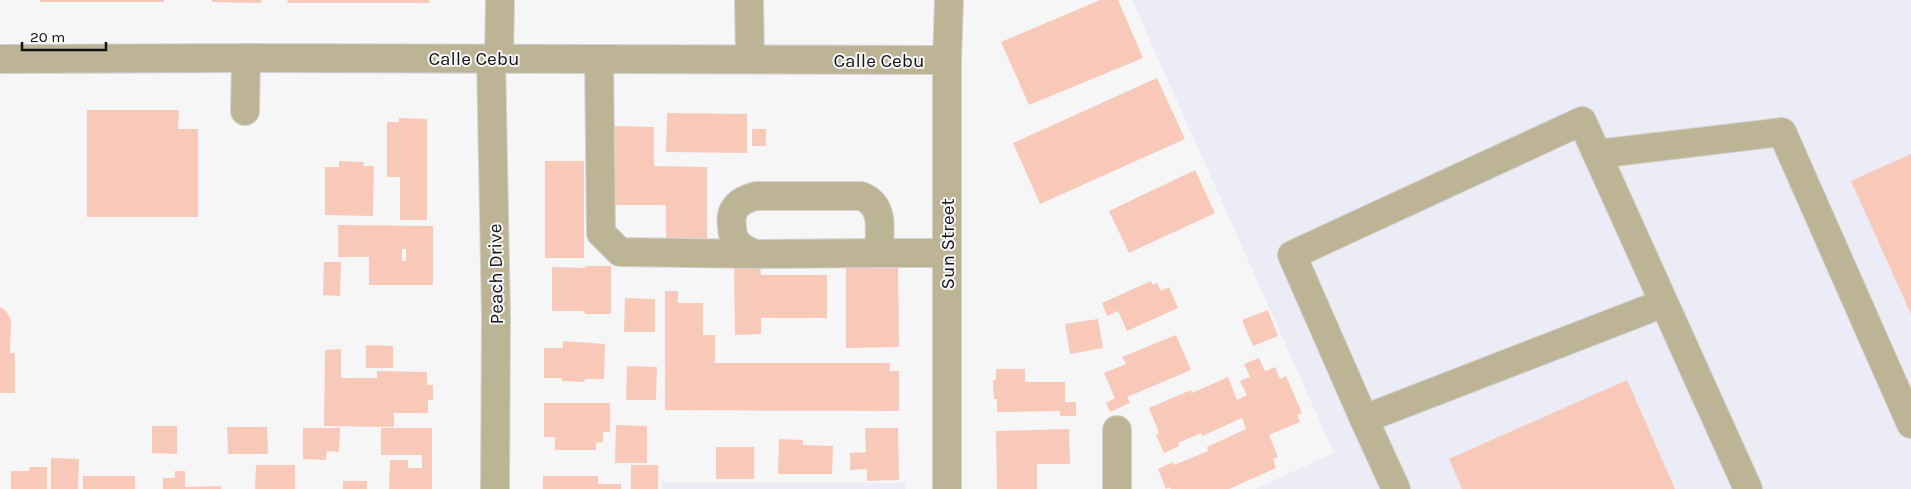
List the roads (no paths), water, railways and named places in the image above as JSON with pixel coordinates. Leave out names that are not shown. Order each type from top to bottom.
[{"type":"street","name":"Peach Drive","points":[[495,489],[495,58],[500,0]]},
{"type":"street","points":[[749,0],[750,60]]},
{"type":"street","name":"Sun Street","points":[[947,489],[946,253],[949,0]]},
{"type":"street","points":[[245,112],[246,58]]},
{"type":"street","name":"Calle Cebu","points":[[0,59],[495,58],[947,60]]},
{"type":"street","points":[[599,59],[601,233],[620,252],[755,254],[946,253]]},
{"type":"street","points":[[1396,489],[1292,255],[1582,121],[1748,489]]},
{"type":"street","points":[[1597,154],[1782,132],[1911,424]]},
{"type":"street","points":[[755,254],[744,249],[736,242],[731,220],[732,212],[740,202],[756,196],[854,196],[867,199],[878,210],[879,254]]},
{"type":"street","points":[[1364,419],[1664,303]]},
{"type":"street","points":[[1117,430],[1117,489]]}]
